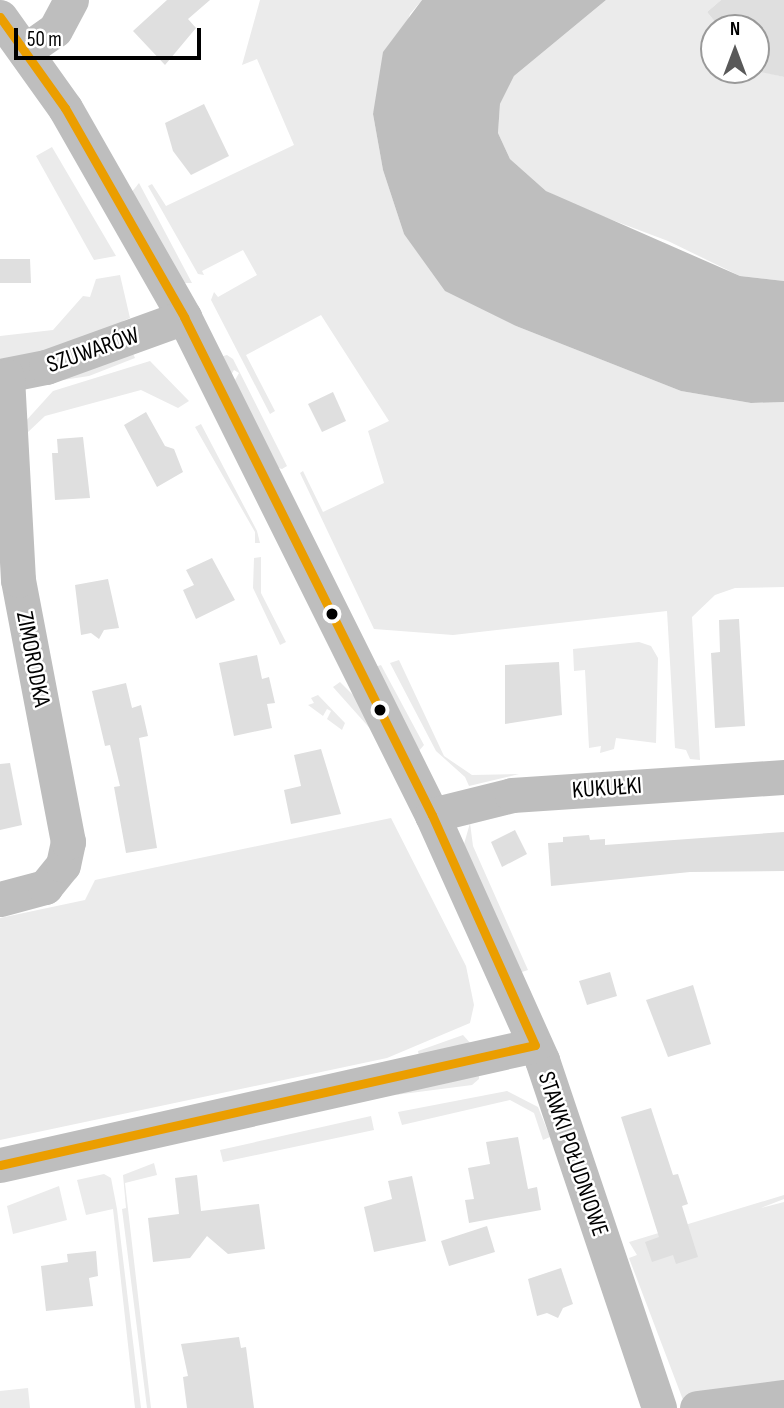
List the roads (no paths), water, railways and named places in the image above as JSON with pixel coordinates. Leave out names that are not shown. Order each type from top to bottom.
[{"type":"street","points":[[26,50],[55,30],[71,0]]},
{"type":"street","name":"STAWKI POŁUDNIOWE","points":[[0,17],[65,108],[184,317],[432,815],[535,1045],[660,1408]]},
{"type":"street","name":"SZUWARÓW","points":[[3,376],[46,367],[184,317]]},
{"type":"street","name":"ZIMORODKA","points":[[0,899],[45,887],[60,871],[68,850],[11,600],[3,376]]},
{"type":"street","name":"KUKUŁKI","points":[[432,815],[512,795],[784,777]]},
{"type":"street","points":[[0,1165],[535,1045]]},
{"type":"street","points":[[697,1408],[784,1397]]}]
